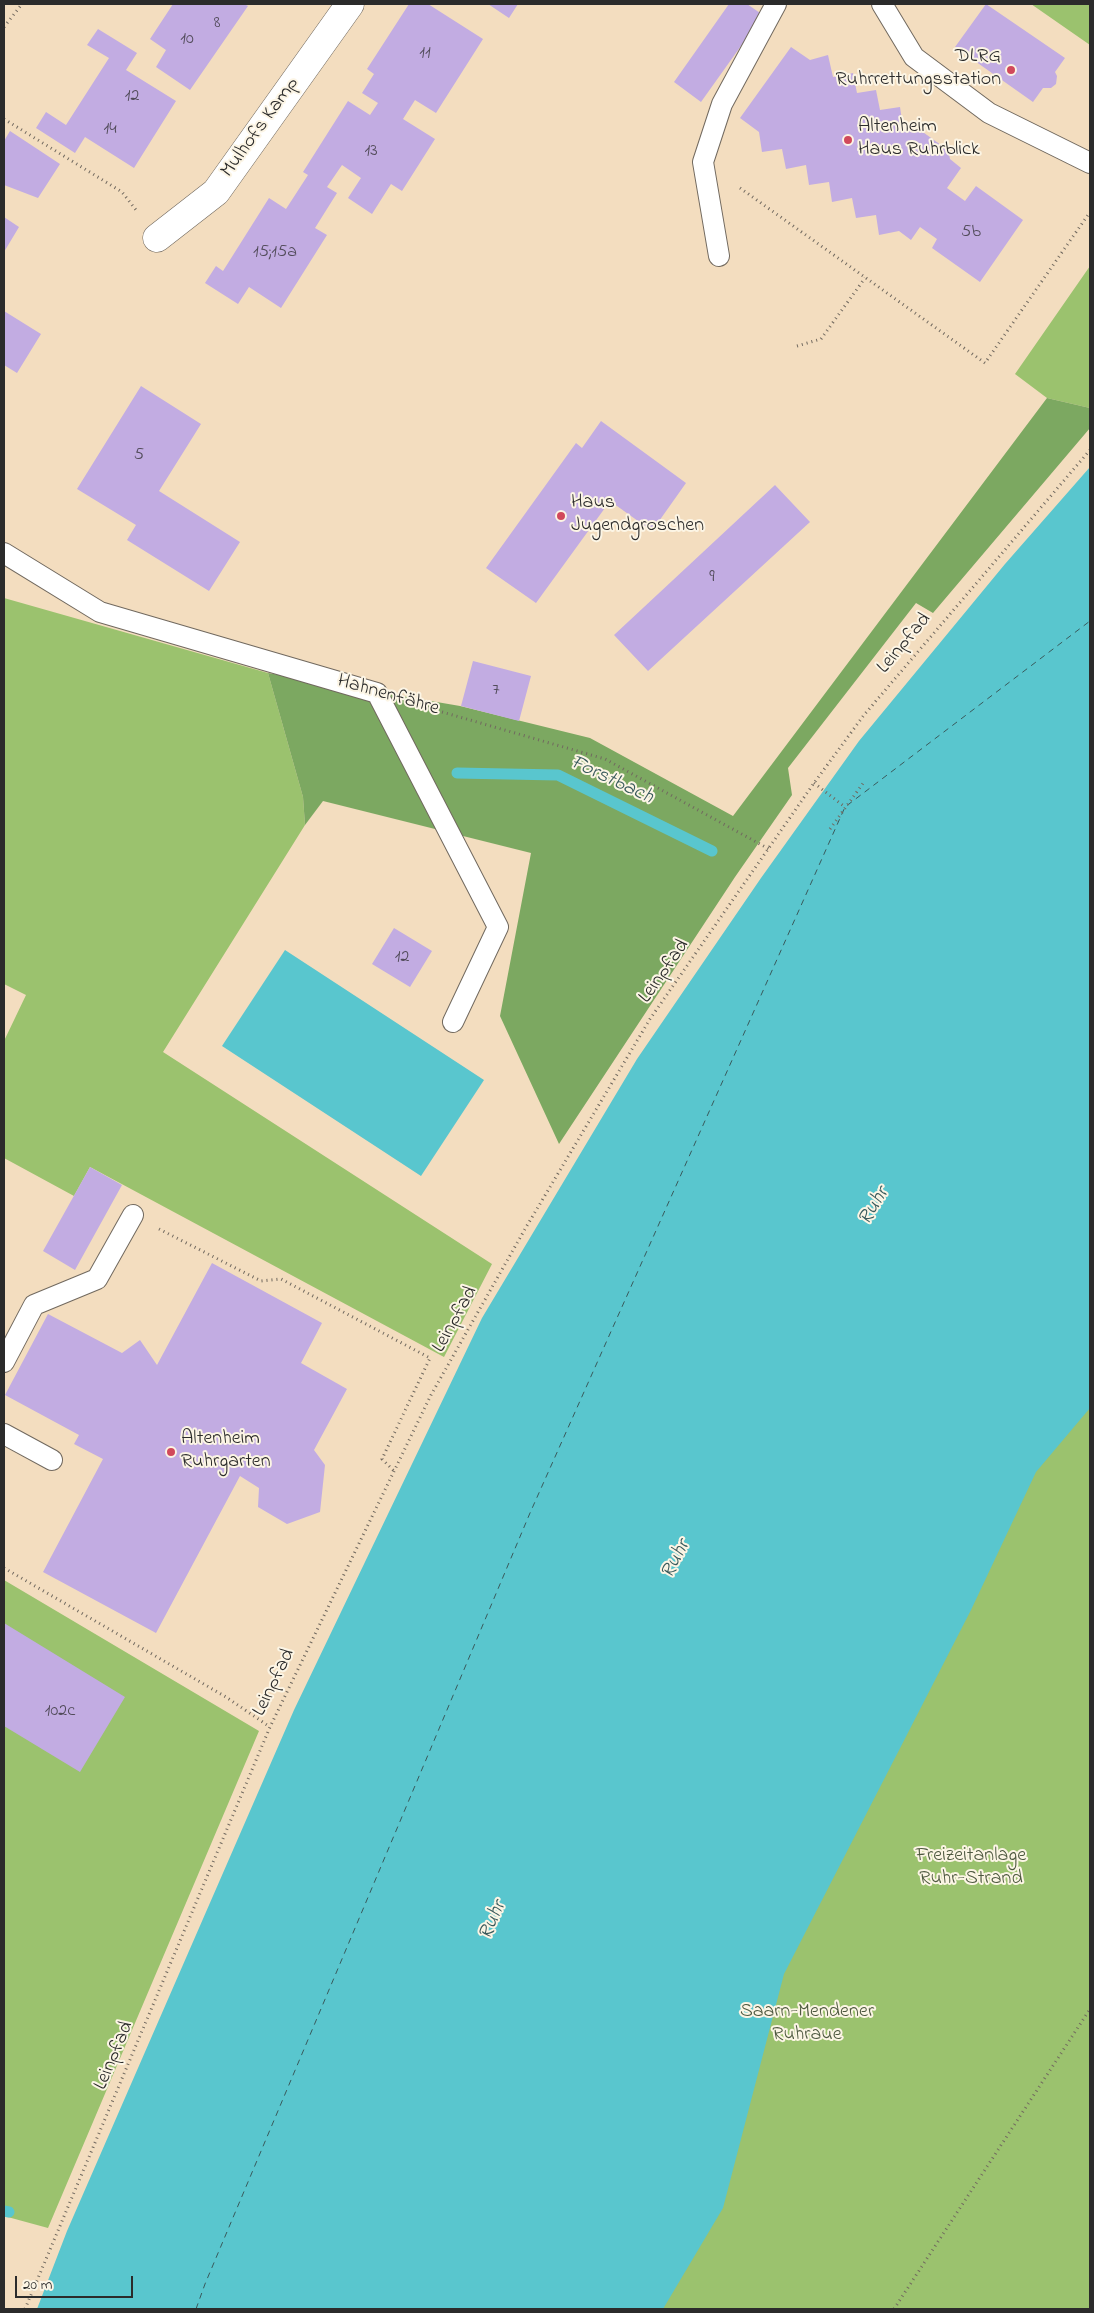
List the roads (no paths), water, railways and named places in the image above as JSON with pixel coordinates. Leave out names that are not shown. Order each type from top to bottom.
[{"type":"street","name":"Mulhofs Kamp","points":[[157,238],[216,192],[350,4]]},
{"type":"lane","points":[[719,256],[703,162],[722,104],[776,4]]},
{"type":"lane","points":[[882,4],[914,57],[990,113],[1090,163]]},
{"type":"lane","name":"Hahnenfähre","points":[[4,553],[100,612],[377,694],[498,927],[453,1022]]},
{"type":"lane","points":[[4,1362],[34,1305],[97,1279],[133,1216]]},
{"type":"lane","points":[[4,1434],[52,1460]]},
{"type":"water","name":"Ruhr","points":[[1090,467],[1090,1408],[1036,1472],[971,1610],[784,1974],[723,2208],[663,2309],[37,2309],[67,2231],[294,1710],[482,1318],[637,1059],[761,878],[859,741],[1005,564]]},
{"type":"water","points":[[285,950],[484,1080],[421,1176],[222,1046]]},
{"type":"waterway","name":"Forstbach","points":[[457,773],[558,775],[712,851]]},
{"type":"waterway","points":[[4,2211],[9,2212]]},
{"type":"place","name":"DLRG Ruhrrettungsstation","points":[[1011,70]]},
{"type":"place","name":"Altenheim Haus Ruhrblick","points":[[848,140]]},
{"type":"place","name":"Haus Jugendgroschen","points":[[561,516]]},
{"type":"place","name":"Altenheim Ruhrgarten","points":[[171,1452]]},
{"type":"park label","name":"Freizeitanlage Ruhr-Strand","points":[[971,1868]]},
{"type":"park label","name":"Saarn-Mendener Ruhraue","points":[[807,2024]]}]
